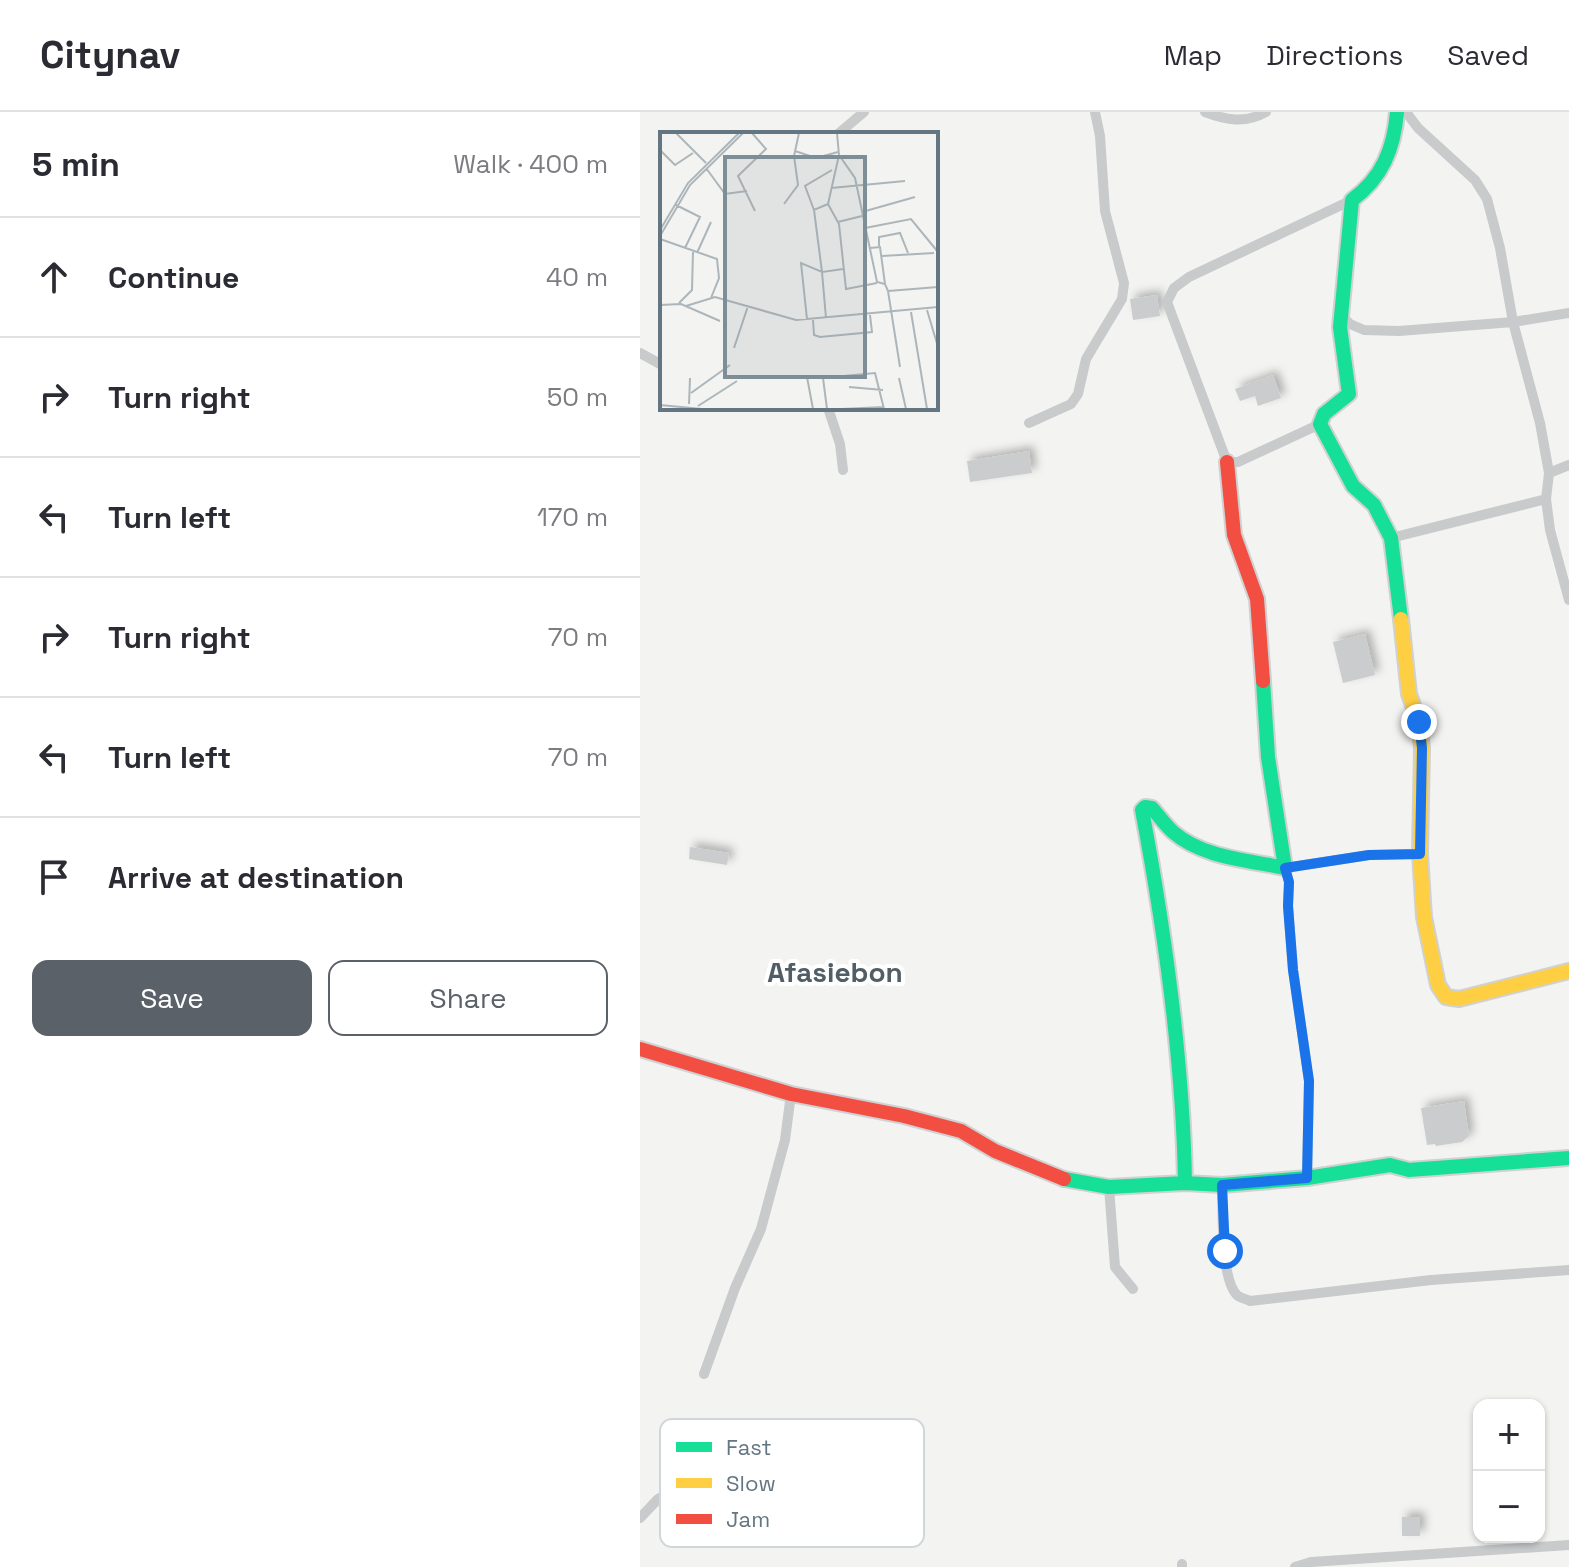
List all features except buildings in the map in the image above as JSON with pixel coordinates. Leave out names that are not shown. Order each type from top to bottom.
[{"type":"street","points":[[840,132],[864,112]]},
{"type":"street","points":[[1029,423],[1071,404],[1083,381],[1086,359],[1122,299],[1124,283],[1105,211],[1100,136],[1095,112]]},
{"type":"street","points":[[1205,112],[1225,119],[1241,120],[1266,112]]},
{"type":"street","points":[[1307,1178],[1309,1081],[1293,970],[1289,882],[1268,757],[1257,599],[1234,535],[1227,462],[1167,302],[1174,288],[1189,277],[1361,194],[1391,153],[1397,112]]},
{"type":"street","points":[[1406,112],[1475,180],[1487,199],[1500,248],[1513,322],[1528,370],[1549,473],[1546,499],[1550,530],[1567,582],[1569,600]]},
{"type":"street","points":[[1227,462],[1238,462],[1320,424],[1324,414],[1349,394],[1340,314],[1344,300],[1352,200]]},
{"type":"street","points":[[1340,314],[1350,324],[1364,330],[1399,331],[1513,322],[1569,313]]},
{"type":"street","points":[[640,353],[660,364]]},
{"type":"street","points":[[829,410],[840,444],[843,470]]},
{"type":"street","points":[[1320,424],[1353,486],[1374,505],[1391,538],[1400,589],[1409,694],[1419,722],[1422,748],[1420,854],[1424,917],[1438,985],[1446,997],[1459,999],[1569,971]]},
{"type":"street","points":[[1549,473],[1569,465]]},
{"type":"street","points":[[1391,538],[1546,499]]},
{"type":"street","points":[[1185,1183],[1182,1111],[1159,902],[1142,810],[1152,808],[1171,830],[1186,842],[1203,849],[1285,868],[1369,855],[1420,854]]},
{"type":"street","points":[[640,1049],[791,1094],[904,1116],[961,1131],[995,1151],[1065,1179],[1109,1187],[1185,1183],[1222,1185],[1307,1178],[1390,1165],[1409,1170],[1569,1158]]},
{"type":"street","points":[[704,1374],[735,1288],[761,1229],[785,1140],[791,1094]]},
{"type":"street","points":[[1222,1185],[1230,1285],[1239,1297],[1250,1301],[1431,1280],[1569,1270]]},
{"type":"street","points":[[1109,1187],[1115,1267],[1133,1289]]},
{"type":"street","points":[[640,1518],[660,1498]]},
{"type":"street","points":[[1295,1567],[1311,1562],[1569,1545]]},
{"type":"traffic: fast","points":[[1397,112],[1385,162],[1371,182],[1352,200],[1340,327],[1349,394],[1324,414],[1320,424],[1353,486],[1374,505],[1391,538],[1401,619]]},
{"type":"traffic: fast","points":[[1185,1183],[1181,1089],[1171,995],[1142,810],[1152,808],[1173,832],[1212,853],[1285,868],[1268,757],[1263,681]]},
{"type":"traffic: fast","points":[[1064,1179],[1109,1187],[1185,1183],[1222,1185],[1307,1178],[1390,1165],[1409,1170],[1569,1158]]},
{"type":"traffic: slow","points":[[1401,619],[1409,694],[1419,722],[1422,748],[1420,854],[1424,917],[1438,985],[1446,997],[1459,999],[1569,971]]},
{"type":"traffic: jam","points":[[1227,462],[1234,535],[1257,599],[1263,681]]},
{"type":"traffic: jam","points":[[640,1049],[791,1094],[904,1116],[961,1131],[995,1151],[1064,1179]]},
{"type":"district","name":"Afasiebon","points":[[835,972]]},
{"type":"route","points":[[1225,1251],[1222,1185],[1307,1178],[1309,1081],[1293,970],[1289,882],[1285,868],[1369,855],[1420,854],[1422,748],[1419,722]]}]
